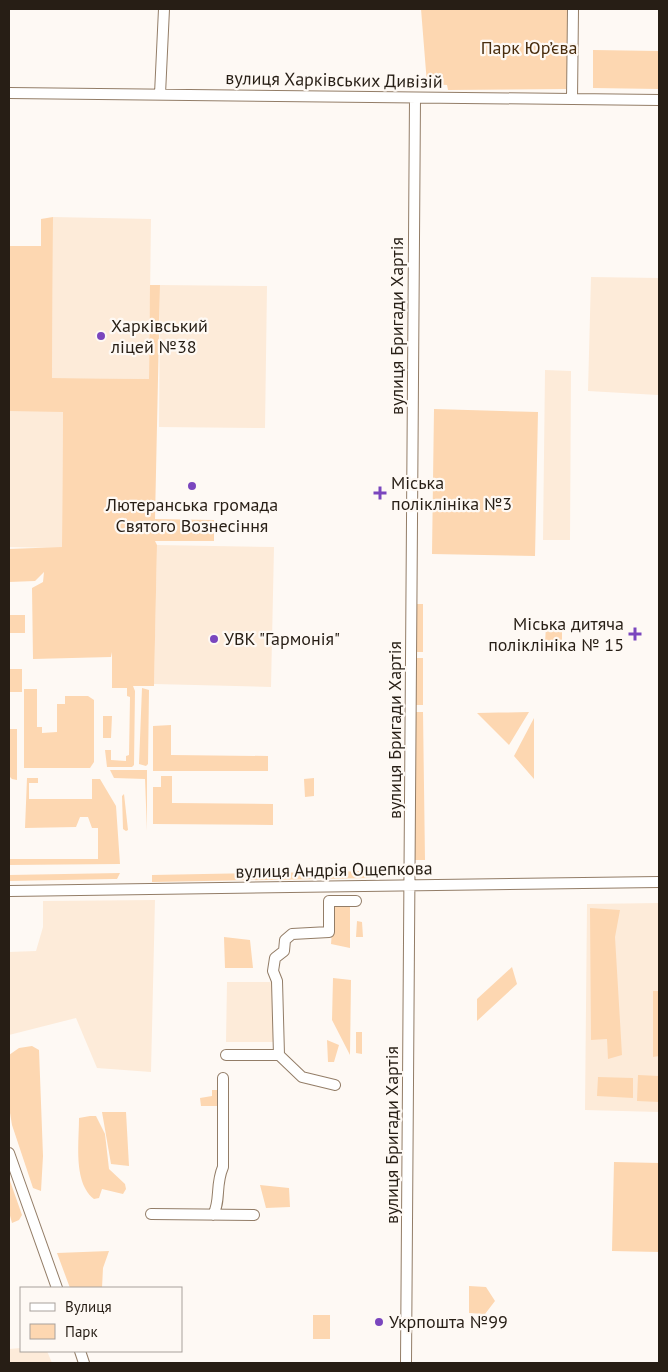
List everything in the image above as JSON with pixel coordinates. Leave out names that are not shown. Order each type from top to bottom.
[{"type":"street","points":[[160,94],[164,9]]},
{"type":"street","points":[[572,99],[573,9]]},
{"type":"street","name":"вулиця Харківських Дивізій","points":[[9,93],[659,100]]},
{"type":"street","name":"вулиця Бригади Хартія","points":[[406,1363],[415,98]]},
{"type":"street","name":"вулиця Андрія Ощепкова","points":[[9,891],[659,882]]},
{"type":"street","points":[[278,1055],[278,982],[273,971],[275,958],[284,951],[286,940],[292,934],[329,932],[329,901],[356,901]]},
{"type":"street","points":[[226,1055],[278,1055],[302,1077],[335,1085]]},
{"type":"street","points":[[213,1215],[217,1208],[217,1179],[223,1167],[223,1078]]},
{"type":"street","points":[[9,1153],[57,1287]]},
{"type":"street","points":[[151,1214],[254,1215]]},
{"type":"shaded area","name":"Харківський ліцей №38","points":[[53,217],[151,219],[149,379],[52,378]]},
{"type":"shaded area","points":[[591,277],[659,278],[658,395],[588,391]]},
{"type":"shaded area","points":[[160,285],[267,286],[265,428],[159,427]]},
{"type":"shaded area","points":[[545,370],[571,371],[570,540],[543,540]]},
{"type":"shaded area","points":[[9,411],[63,411],[62,548],[9,547]]},
{"type":"shaded area","name":"УВК \"Гармонія\"","points":[[157,545],[274,547],[271,687],[154,684]]},
{"type":"shaded area","points":[[155,900],[151,1072],[97,1068],[76,1018],[9,1035],[9,952],[36,951],[43,927],[43,901]]},
{"type":"shaded area","points":[[659,903],[659,1112],[585,1110],[587,904]]},
{"type":"shaded area","points":[[227,982],[275,982],[274,1042],[226,1042]]},
{"type":"shaded area","points":[[20,1348],[20,1352],[47,1352],[52,1363],[9,1363],[9,1349]]},
{"type":"green space","name":"Парк Юр’єва","points":[[421,9],[570,9],[566,89],[448,90],[447,85],[427,84]]},
{"type":"green space","points":[[593,50],[659,51],[659,89],[593,88]]},
{"type":"green space","points":[[53,217],[52,378],[149,379],[150,285],[160,285],[155,519],[214,520],[214,541],[155,541],[157,545],[154,686],[133,686],[135,691],[134,765],[132,767],[107,767],[105,750],[111,750],[111,760],[126,761],[126,756],[129,755],[130,697],[127,696],[127,688],[112,688],[112,652],[111,657],[33,659],[32,588],[43,582],[44,572],[35,581],[9,582],[9,549],[62,547],[63,412],[9,411],[9,246],[41,246],[41,219]]},
{"type":"green space","points":[[434,409],[538,412],[535,556],[432,554]]},
{"type":"green space","points":[[414,604],[423,604],[423,652],[414,652]]},
{"type":"green space","points":[[9,615],[25,615],[25,633],[9,633]]},
{"type":"green space","points":[[546,625],[562,625],[562,645],[545,644]]},
{"type":"green space","points":[[414,658],[423,658],[423,705],[414,705]]},
{"type":"green space","points":[[9,669],[22,669],[22,692],[9,692]]},
{"type":"green space","points":[[142,688],[149,690],[148,764],[146,766],[139,764]]},
{"type":"green space","points":[[24,689],[37,689],[37,727],[42,727],[42,733],[57,732],[57,704],[65,704],[65,696],[88,696],[94,700],[94,762],[90,768],[24,768]]},
{"type":"green space","points":[[413,712],[423,712],[425,860],[415,860]]},
{"type":"green space","points":[[529,712],[509,745],[477,713]]},
{"type":"green space","points":[[103,716],[112,716],[111,738],[103,738]]},
{"type":"green space","points":[[534,718],[534,779],[514,756]]},
{"type":"green space","points":[[171,725],[171,755],[268,756],[268,771],[153,771],[153,726]]},
{"type":"green space","points":[[9,729],[17,729],[17,780],[9,776]]},
{"type":"green space","points":[[110,770],[147,770],[147,831],[145,779],[114,778]]},
{"type":"green space","points":[[161,776],[172,776],[172,803],[273,804],[273,825],[153,824],[153,787],[161,787]]},
{"type":"green space","points":[[27,778],[38,778],[38,783],[29,783],[29,799],[92,799],[92,779],[100,779],[116,806],[120,864],[9,865],[9,859],[98,859],[98,828],[92,828],[88,817],[80,817],[76,827],[25,828]]},
{"type":"green space","points":[[314,778],[314,796],[305,797],[304,779]]},
{"type":"green space","points":[[124,794],[128,830],[126,831],[123,829],[122,796]]},
{"type":"green space","points":[[371,871],[371,878],[152,882],[152,875]]},
{"type":"green space","points":[[120,873],[117,879],[9,881],[9,875]]},
{"type":"green space","points":[[350,906],[350,948],[331,944],[334,907]]},
{"type":"green space","points":[[590,908],[620,910],[615,937],[622,1055],[608,1059],[607,1039],[591,1040]]},
{"type":"green space","points":[[357,921],[362,922],[363,937],[356,937]]},
{"type":"green space","points":[[224,937],[250,940],[253,968],[225,968]]},
{"type":"green space","points":[[512,967],[517,984],[477,1021],[477,999]]},
{"type":"green space","points":[[333,978],[351,980],[350,1055],[332,1020]]},
{"type":"green space","points":[[653,991],[659,991],[659,1056],[653,1057]]},
{"type":"green space","points":[[356,1032],[362,1032],[362,1054],[356,1053]]},
{"type":"green space","points":[[327,1040],[339,1045],[334,1062],[328,1062]]},
{"type":"green space","points":[[32,1046],[39,1050],[43,1156],[41,1191],[33,1188],[12,1125],[9,1107],[9,1055],[19,1048]]},
{"type":"green space","points":[[638,1075],[659,1076],[659,1102],[637,1101]]},
{"type":"green space","points":[[598,1077],[633,1078],[633,1098],[597,1096]]},
{"type":"green space","points":[[212,1090],[219,1090],[219,1106],[201,1106],[200,1098],[212,1096]]},
{"type":"green space","points":[[102,1112],[126,1112],[129,1166],[111,1164]]},
{"type":"green space","points":[[96,1116],[105,1134],[109,1169],[125,1184],[126,1189],[123,1194],[102,1189],[99,1198],[94,1199],[87,1192],[83,1183],[78,1150],[79,1118]]},
{"type":"green space","points":[[614,1162],[659,1163],[659,1252],[612,1251]]},
{"type":"green space","points":[[9,1178],[22,1215],[19,1220],[12,1223],[9,1212]]},
{"type":"green space","points":[[260,1185],[289,1188],[290,1207],[266,1208]]},
{"type":"green space","points":[[109,1251],[103,1268],[102,1287],[70,1287],[57,1253]]},
{"type":"green space","points":[[469,1286],[486,1287],[495,1301],[485,1314],[469,1313]]},
{"type":"green space","points":[[313,1315],[330,1315],[330,1339],[313,1339]]},
{"type":"place","name":"Харківський ліцей №38","points":[[101,336]]},
{"type":"place","name":"Лютеранська громада Святого Вознесіння","points":[[192,486]]},
{"type":"place","name":"Міська поліклініка №3","points":[[380,493]]},
{"type":"place","name":"Міська дитяча поліклініка № 15","points":[[635,634]]},
{"type":"place","name":"УВК \"Гармонія\"","points":[[214,639]]},
{"type":"place","name":"Укрпошта №99","points":[[379,1322]]}]
